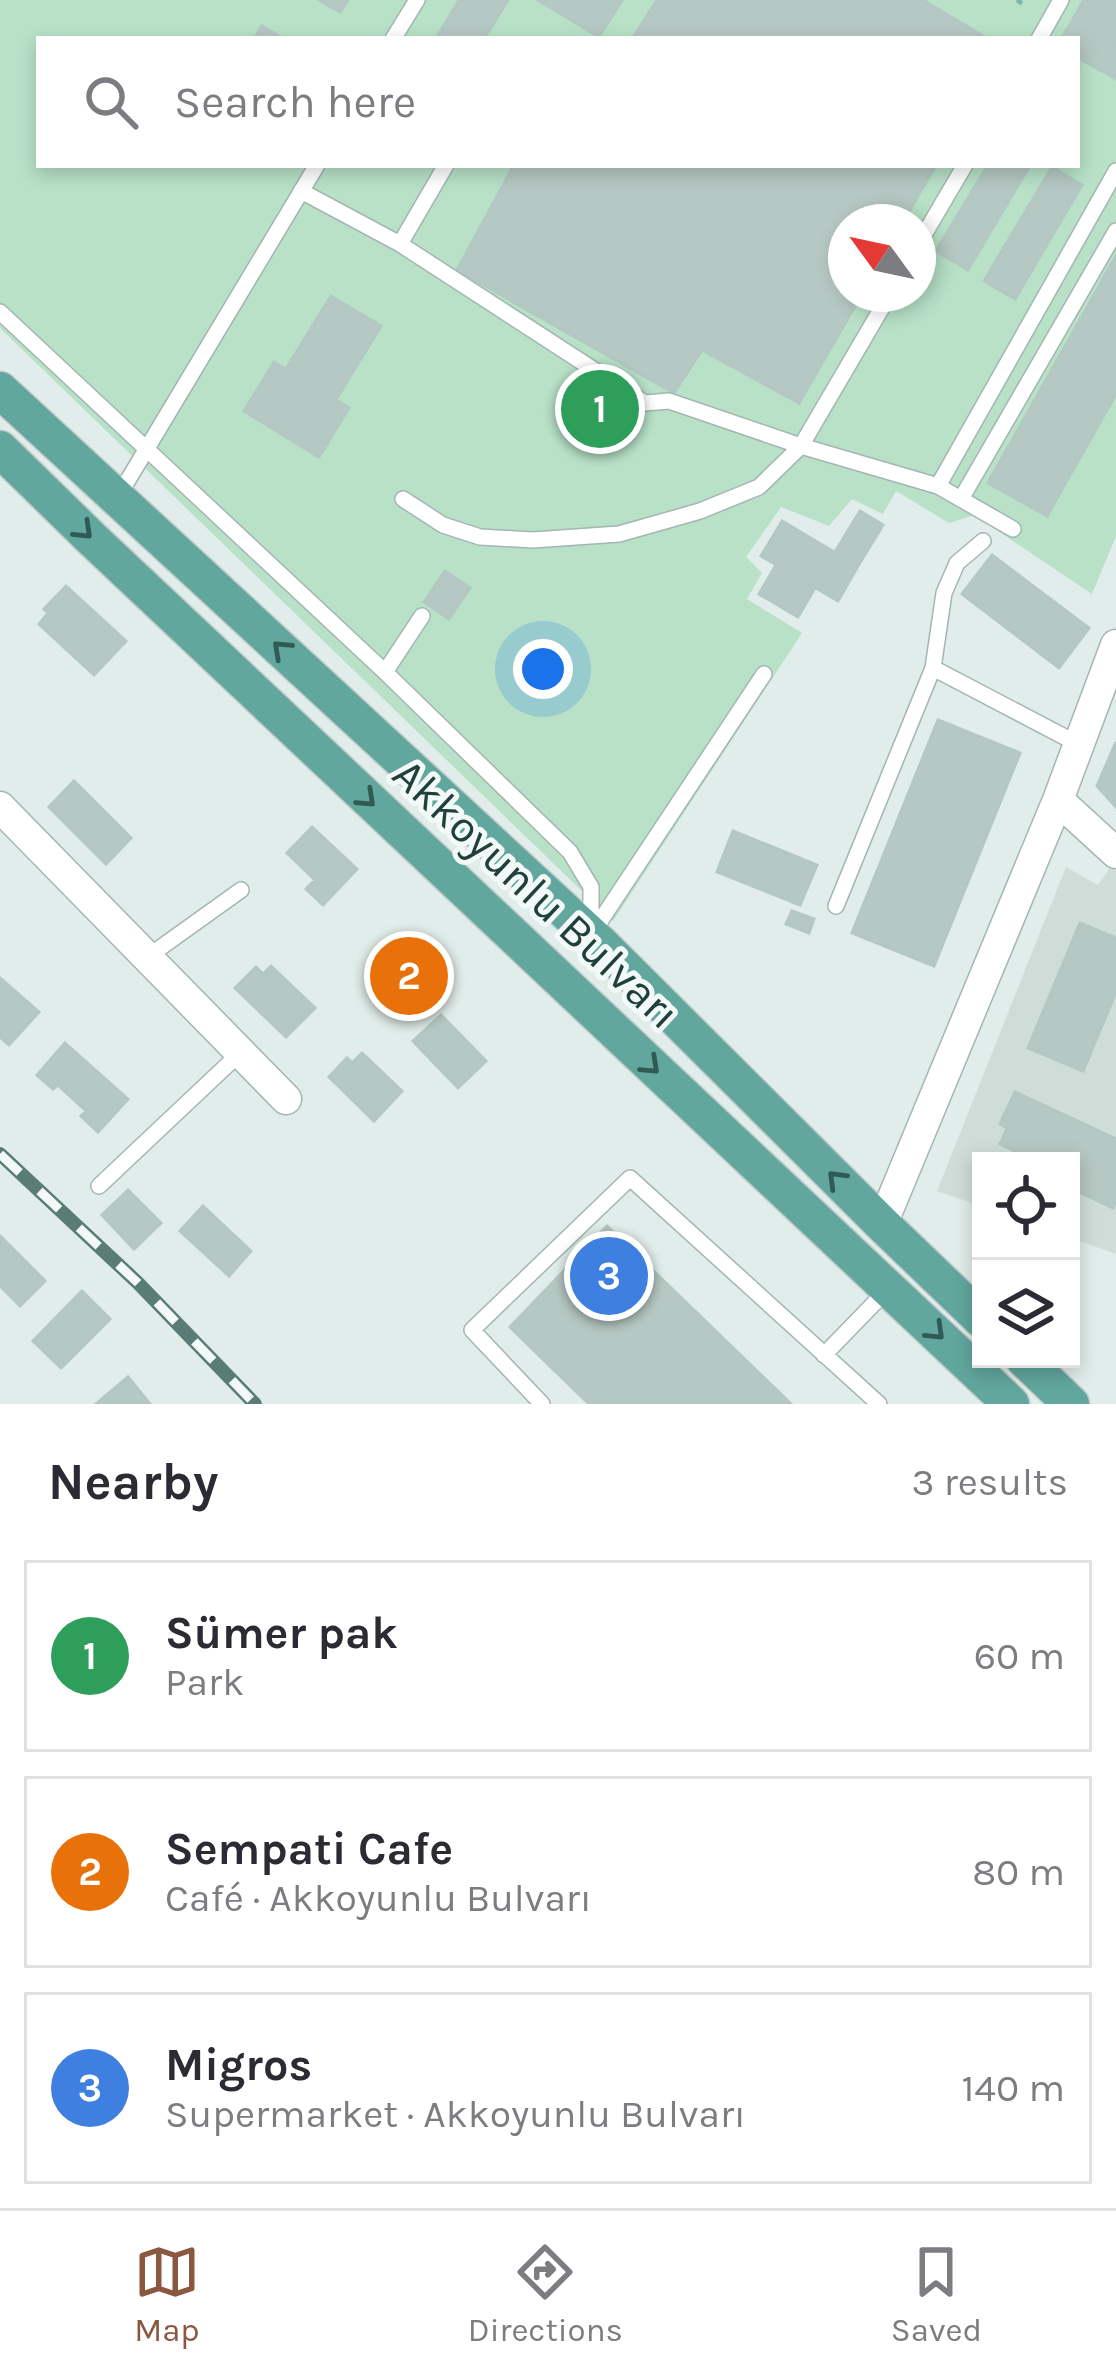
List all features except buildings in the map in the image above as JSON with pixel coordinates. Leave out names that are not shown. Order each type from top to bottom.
[{"type":"main road","name":"Akkoyunlu Bulvarı","points":[[0,390],[591,934],[972,1309]]},
{"type":"main road","name":"Akkoyunlu Bulvarı","points":[[0,449],[1011,1404]]},
{"type":"main road","points":[[1033,1368],[1071,1404]]},
{"type":"street","points":[[882,1224],[1058,800],[1116,646]]},
{"type":"street","points":[[1058,800],[1116,853]]},
{"type":"street","points":[[0,807],[286,1100]]},
{"type":"lane","points":[[395,36],[416,0]]},
{"type":"lane","points":[[1041,36],[1061,0]]},
{"type":"lane","points":[[117,498],[315,168]]},
{"type":"lane","points":[[400,244],[444,168]]},
{"type":"lane","points":[[936,214],[963,168]]},
{"type":"lane","points":[[938,486],[1116,171]]},
{"type":"lane","points":[[302,191],[400,244],[645,403],[669,401],[938,486],[1013,529]]},
{"type":"lane","points":[[961,499],[1116,231]]},
{"type":"lane","points":[[0,312],[385,672],[570,853],[590,887],[591,934]]},
{"type":"lane","points":[[403,499],[443,525],[480,537],[533,540],[619,534],[700,511],[760,487],[801,446],[879,312]]},
{"type":"lane","points":[[836,906],[933,668],[944,593],[957,563],[983,541]]},
{"type":"lane","points":[[385,672],[422,616]]},
{"type":"lane","points":[[933,668],[1078,744]]},
{"type":"lane","points":[[591,934],[764,674]]},
{"type":"lane","points":[[146,958],[241,890]]},
{"type":"lane","points":[[99,1186],[239,1054]]},
{"type":"lane","points":[[542,1404],[472,1330],[630,1178],[879,1404]]},
{"type":"lane","points":[[824,1354],[889,1288]]},
{"type":"shaded area","points":[[1111,866],[1116,871],[1116,1254],[1080,1241],[1080,1152],[972,1152],[972,1203],[937,1191],[1066,867],[1098,885]]},
{"type":"green space","points":[[0,0],[1116,0],[1116,536],[1092,594],[974,515],[949,523],[896,491],[883,514],[852,499],[829,526],[781,507],[746,557],[762,573],[747,599],[802,633],[613,921],[0,328]]},
{"type":"railway","points":[[0,1154],[138,1283],[255,1404]]},
{"type":"place","name":"Sümer pak","points":[[600,409]]},
{"type":"place","name":"Sempati Cafe","points":[[409,976]]},
{"type":"place","name":"Migros","points":[[609,1276]]}]
